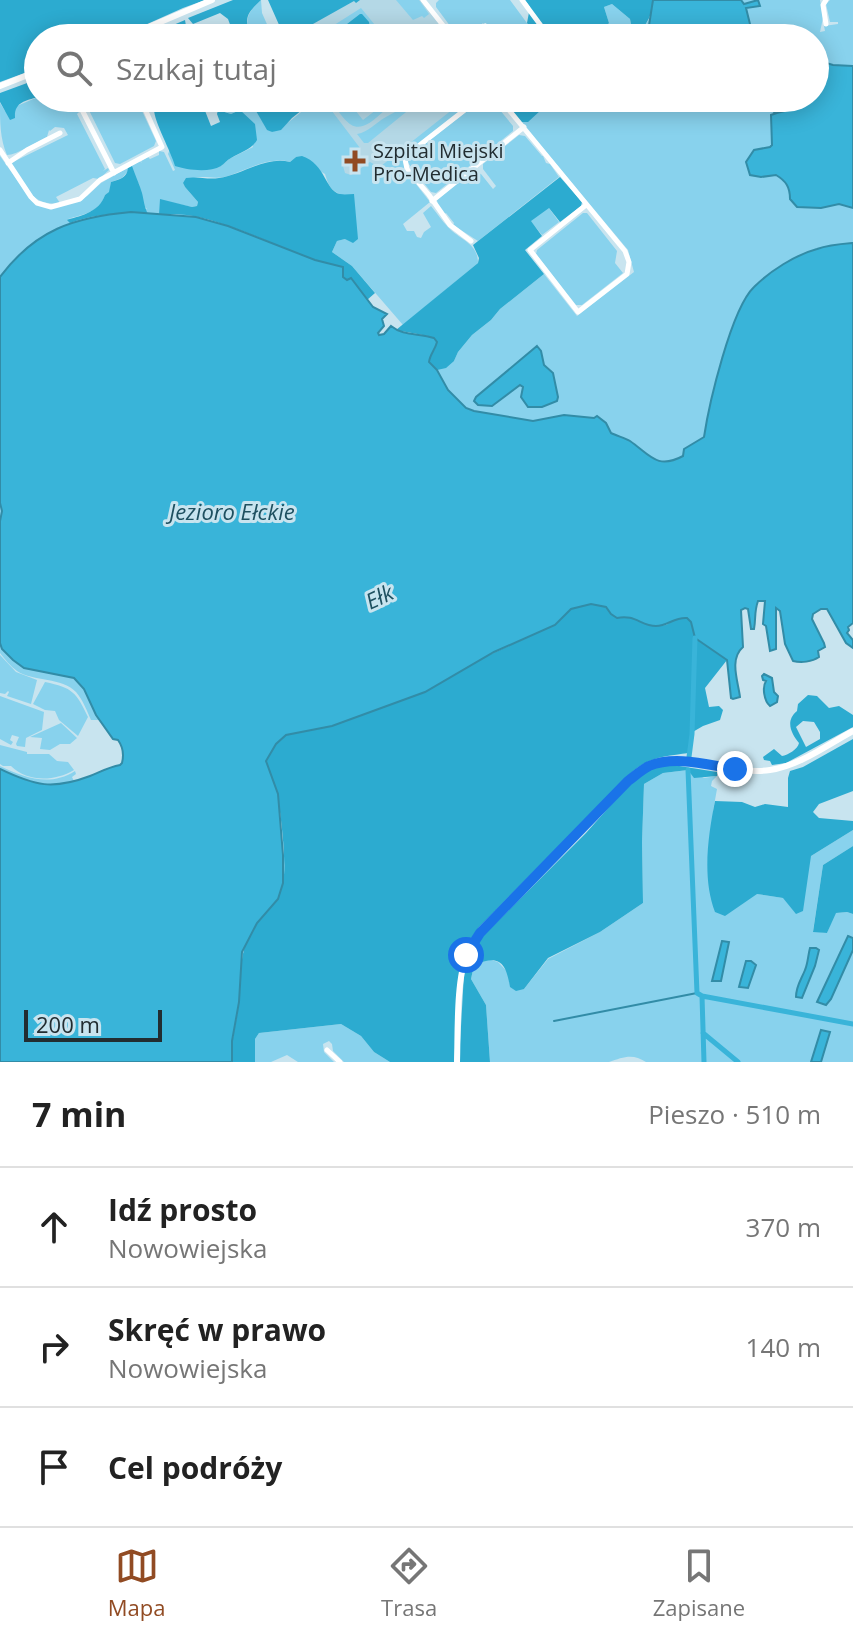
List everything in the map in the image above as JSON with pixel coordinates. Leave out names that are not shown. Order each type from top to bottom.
[{"type":"street","points":[[156,24],[212,0]]},
{"type":"street","points":[[423,0],[442,24]]},
{"type":"street","points":[[522,0],[540,24]]},
{"type":"street","points":[[826,0],[823,5],[826,24]]},
{"type":"street","points":[[0,86],[24,77]]},
{"type":"street","points":[[83,112],[114,173]]},
{"type":"street","points":[[0,150],[31,197],[37,203],[51,207],[80,199],[100,180],[162,147],[146,112]]},
{"type":"street","points":[[462,112],[405,159],[407,169],[450,225],[471,241]]},
{"type":"street","points":[[511,112],[625,251],[629,262],[627,274],[578,312],[530,250],[586,205]]},
{"type":"street","points":[[432,201],[524,127]]},
{"type":"street","points":[[8,163],[60,133]]},
{"type":"street","points":[[457,1062],[461,979],[471,947],[480,933],[628,781],[649,766],[667,762],[773,770],[799,760],[853,731]]},
{"type":"street","points":[[327,1050],[340,1062]]},
{"type":"shaded area","points":[[0,0],[205,0],[147,24],[24,24],[24,73],[0,82]]},
{"type":"shaded area","points":[[233,0],[261,0],[250,12],[247,24],[230,24],[220,13],[193,24],[188,18]]},
{"type":"shaded area","points":[[261,0],[267,24],[247,24],[253,9]]},
{"type":"shaded area","points":[[268,0],[360,0],[313,24],[279,24]]},
{"type":"shaded area","points":[[355,0],[420,0],[440,24],[312,24]]},
{"type":"shaded area","points":[[396,0],[419,0],[429,14],[413,20]]},
{"type":"shaded area","points":[[439,0],[510,0],[528,24],[449,24],[436,3]]},
{"type":"shaded area","points":[[525,0],[653,0],[645,24],[631,24],[630,19],[612,4],[604,7],[608,24],[528,24],[530,7]]},
{"type":"shaded area","points":[[741,0],[820,0],[822,24],[750,24],[746,8],[760,6],[744,4]]},
{"type":"shaded area","points":[[830,0],[853,0],[853,285],[743,471],[531,454],[377,344],[454,361],[472,335],[544,274],[577,316],[634,272],[628,250],[521,122],[538,112],[829,112],[829,25],[838,22],[830,22],[826,4]]},
{"type":"shaded area","points":[[612,4],[630,19],[631,24],[608,24],[604,7]]},
{"type":"shaded area","points":[[361,8],[374,24],[336,24]]},
{"type":"shaded area","points":[[362,14],[369,24],[347,24]]},
{"type":"shaded area","points":[[24,84],[24,102],[16,109],[15,118],[10,120],[0,102],[0,93]]},
{"type":"shaded area","points":[[0,103],[5,111],[24,103],[24,112],[79,112],[77,114],[105,169],[103,171],[109,170],[99,179],[93,178],[56,197],[60,203],[42,202],[30,193],[11,163],[68,135],[64,128],[55,127],[49,130],[47,137],[7,155],[0,124]]},
{"type":"shaded area","points":[[90,112],[143,112],[156,141],[154,146],[120,164],[115,163]]},
{"type":"shaded area","points":[[155,112],[206,112],[211,126],[220,122],[218,112],[242,112],[255,124],[257,140],[249,149],[221,166],[210,170],[186,169],[175,166]]},
{"type":"shaded area","points":[[241,112],[257,112],[272,132],[301,112],[333,112],[360,148],[343,166],[345,173],[351,175],[370,162],[381,166],[449,112],[460,112],[403,160],[405,170],[430,202],[403,224],[407,231],[414,231],[421,238],[431,227],[423,213],[431,206],[448,227],[472,246],[478,263],[403,325],[352,266],[332,252],[337,241],[345,239],[340,194],[330,186],[325,174],[296,157],[290,162],[266,162],[228,176],[200,177],[183,183],[198,202],[197,206],[160,200],[196,217],[151,214],[0,309],[0,156],[32,201],[41,206],[75,202],[140,161],[142,163],[148,157],[159,155],[159,151],[164,152],[173,171],[168,154],[170,149],[176,166],[221,166],[253,147]],"holes":[[[128,171],[139,184],[147,209],[68,219],[95,209],[110,192],[111,182],[122,178]]]},
{"type":"shaded area","points":[[257,112],[300,112],[281,130],[267,130]]},
{"type":"shaded area","name":"Szpital Miejski Pro-Medica","points":[[309,112],[452,112],[348,195],[291,126]]},
{"type":"shaded area","points":[[339,112],[357,112],[363,120],[373,112],[383,112],[360,127]]},
{"type":"shaded area","points":[[394,112],[406,112],[364,143],[357,134]]},
{"type":"shaded area","points":[[466,112],[502,112],[513,126],[513,131],[436,193],[431,192],[408,163],[408,157]]},
{"type":"shaded area","points":[[512,112],[539,112],[528,122],[521,122]]},
{"type":"shaded area","points":[[519,135],[525,136],[559,177],[478,241],[453,225],[446,213],[443,215],[437,200],[472,171],[481,174],[493,189],[496,186],[483,169],[483,164]]},
{"type":"shaded area","points":[[302,156],[316,165],[335,192],[354,194],[358,239],[353,243],[345,239],[337,241],[332,252],[352,266],[375,293],[367,300],[350,278],[347,280],[343,277],[343,267],[316,260],[216,222],[177,214],[159,215],[160,199],[197,206],[198,202],[183,183],[186,178],[219,178],[263,164],[290,162]]},
{"type":"shaded area","points":[[132,166],[148,214],[109,214],[70,223],[67,220],[95,209],[109,192],[111,182],[122,178]]},
{"type":"shaded area","points":[[560,177],[582,202],[560,222],[549,208],[531,221],[542,236],[525,250],[544,274],[472,335],[454,361],[446,368],[437,370],[429,362],[435,349],[428,336],[396,330],[478,263],[473,245]]},
{"type":"shaded area","points":[[546,204],[559,222],[542,235],[528,218]]},
{"type":"shaded area","points":[[583,213],[587,213],[617,251],[615,263],[623,273],[582,305],[576,305],[536,254]]},
{"type":"shaded area","points":[[0,466],[100,722],[91,720],[81,698],[70,687],[17,671],[0,653]]},
{"type":"shaded area","points":[[598,604],[611,614],[635,618],[650,626],[666,625],[680,617],[687,618],[695,638],[727,660],[705,688],[709,707],[719,706],[723,710],[720,720],[691,733],[689,753],[651,760],[632,772],[479,927],[466,946],[461,964],[454,1062],[390,1062],[374,1052],[361,1036],[341,1024],[259,1033],[255,1039],[255,1062],[232,1062],[244,950],[254,927],[278,898],[283,883],[284,853],[278,797],[266,761],[276,744],[286,735],[332,726],[555,625],[571,609]]},
{"type":"shaded area","points":[[0,655],[16,672],[37,680],[31,704],[7,696],[8,691],[0,693]]},
{"type":"shaded area","points":[[45,682],[68,689],[80,702],[88,717],[78,736],[59,720],[55,711],[33,704]]},
{"type":"shaded area","points":[[808,695],[817,696],[829,708],[839,706],[853,715],[853,727],[786,763],[772,765],[763,757],[774,749],[782,756],[799,743],[790,723],[798,704]],"holes":[[[803,721],[814,722],[820,739],[806,747],[796,727]]]},
{"type":"shaded area","points":[[0,696],[44,712],[42,730],[26,738],[25,747],[17,746],[19,737],[12,735],[11,745],[0,739]]},
{"type":"shaded area","points":[[61,723],[77,738],[70,744],[60,744],[50,750],[40,749],[42,738],[30,737]]},
{"type":"shaded area","points":[[853,739],[853,791],[819,804],[813,812],[819,818],[853,821],[853,830],[811,856],[803,911],[796,914],[783,898],[757,894],[725,916],[715,912],[707,871],[715,801],[742,802],[755,807],[765,804],[788,807],[790,771]]},
{"type":"shaded area","points":[[0,745],[27,754],[49,754],[57,761],[68,762],[74,770],[49,778],[25,775],[11,766],[0,764]]},
{"type":"shaded area","points":[[673,765],[717,772],[717,776],[694,778],[688,770],[663,773],[644,784],[643,903],[600,932],[548,958],[524,989],[516,991],[510,987],[500,962],[490,960],[474,965],[471,979],[486,1005],[490,1062],[459,1062],[464,973],[467,959],[476,943],[640,775],[658,766]]},
{"type":"shaded area","points":[[0,766],[47,780],[75,771],[76,774],[72,777],[74,781],[45,784],[18,777],[0,769]]},
{"type":"shaded area","points":[[688,770],[704,778],[717,776],[711,786],[717,789],[713,811],[757,894],[783,898],[811,856],[853,830],[853,846],[823,865],[813,931],[827,933],[835,913],[853,914],[853,1062],[646,1062],[623,1057],[609,1062],[490,1062],[486,1005],[471,979],[474,965],[488,959],[498,962],[524,989],[548,959],[600,932],[643,903],[644,784],[663,773]]},
{"type":"shaded area","points":[[853,846],[853,914],[836,913],[827,933],[813,932],[823,865]]},
{"type":"shaded area","points":[[341,1024],[361,1036],[374,1052],[390,1062],[344,1062],[333,1051],[329,1041],[323,1044],[324,1052],[334,1062],[298,1062],[287,1055],[271,1062],[255,1062],[255,1039],[259,1033]]},
{"type":"water","points":[[653,0],[741,0],[744,4],[758,0],[760,6],[746,8],[750,24],[649,24]]},
{"type":"water","points":[[829,64],[853,66],[853,208],[839,204],[821,208],[797,207],[790,199],[788,188],[776,175],[750,175],[746,162],[754,150],[772,145],[771,115],[782,112],[829,112]]},
{"type":"water","name":"Jezioro Ełckie","points":[[131,212],[196,217],[343,267],[343,277],[347,280],[351,278],[373,307],[387,314],[382,319],[384,326],[379,335],[391,326],[406,333],[434,338],[437,342],[429,362],[448,390],[466,408],[533,421],[564,415],[597,416],[606,423],[611,433],[630,441],[654,459],[667,462],[683,456],[684,449],[704,437],[729,335],[745,298],[754,287],[800,255],[853,243],[853,623],[847,633],[853,640],[853,648],[846,643],[827,609],[821,609],[813,614],[812,619],[825,647],[818,651],[819,657],[816,659],[793,661],[785,644],[780,611],[776,608],[776,649],[770,651],[766,626],[763,624],[765,601],[758,601],[754,629],[751,629],[748,609],[741,610],[743,647],[735,664],[740,697],[733,699],[727,660],[695,638],[687,618],[660,626],[651,625],[629,618],[617,618],[606,607],[591,604],[571,609],[555,625],[494,652],[425,692],[332,726],[286,735],[276,744],[266,761],[278,794],[283,883],[278,899],[257,923],[242,952],[232,1062],[0,1062],[0,769],[34,782],[65,783],[120,765],[123,754],[118,740],[113,739],[96,715],[84,689],[74,678],[24,668],[2,649],[0,643],[0,277],[27,248],[57,229],[91,218]]},
{"type":"water","points":[[537,346],[544,365],[553,373],[557,401],[542,407],[528,407],[521,397],[523,387],[520,385],[492,406],[478,405],[474,401],[476,397]]},
{"type":"water","points":[[764,674],[772,678],[774,692],[778,696],[777,702],[770,706],[764,694]]},
{"type":"water","points":[[848,936],[853,938],[853,950],[831,999],[826,1005],[817,1002]]},
{"type":"water","points":[[722,941],[729,942],[721,981],[712,981]]},
{"type":"water","points":[[810,948],[819,950],[815,966],[802,998],[796,997],[806,967]]},
{"type":"water","points":[[746,961],[756,965],[748,988],[739,987]]},
{"type":"water","points":[[821,1030],[830,1032],[821,1062],[811,1062]]},
{"type":"waterway","points":[[689,757],[695,638]]},
{"type":"waterway","points":[[688,770],[697,993],[702,996]]},
{"type":"waterway","points":[[554,1021],[697,993]]},
{"type":"waterway","points":[[704,1062],[702,996],[853,1024]]},
{"type":"waterway","points":[[703,1033],[738,1062]]},
{"type":"place","name":"Szpital Miejski Pro-Medica","points":[[355,161]]},
{"type":"route","points":[[466,955],[480,933],[641,771],[649,766],[677,761],[735,769]]},
{"type":"water label","name":"Ełk","points":[[379,596]]}]
